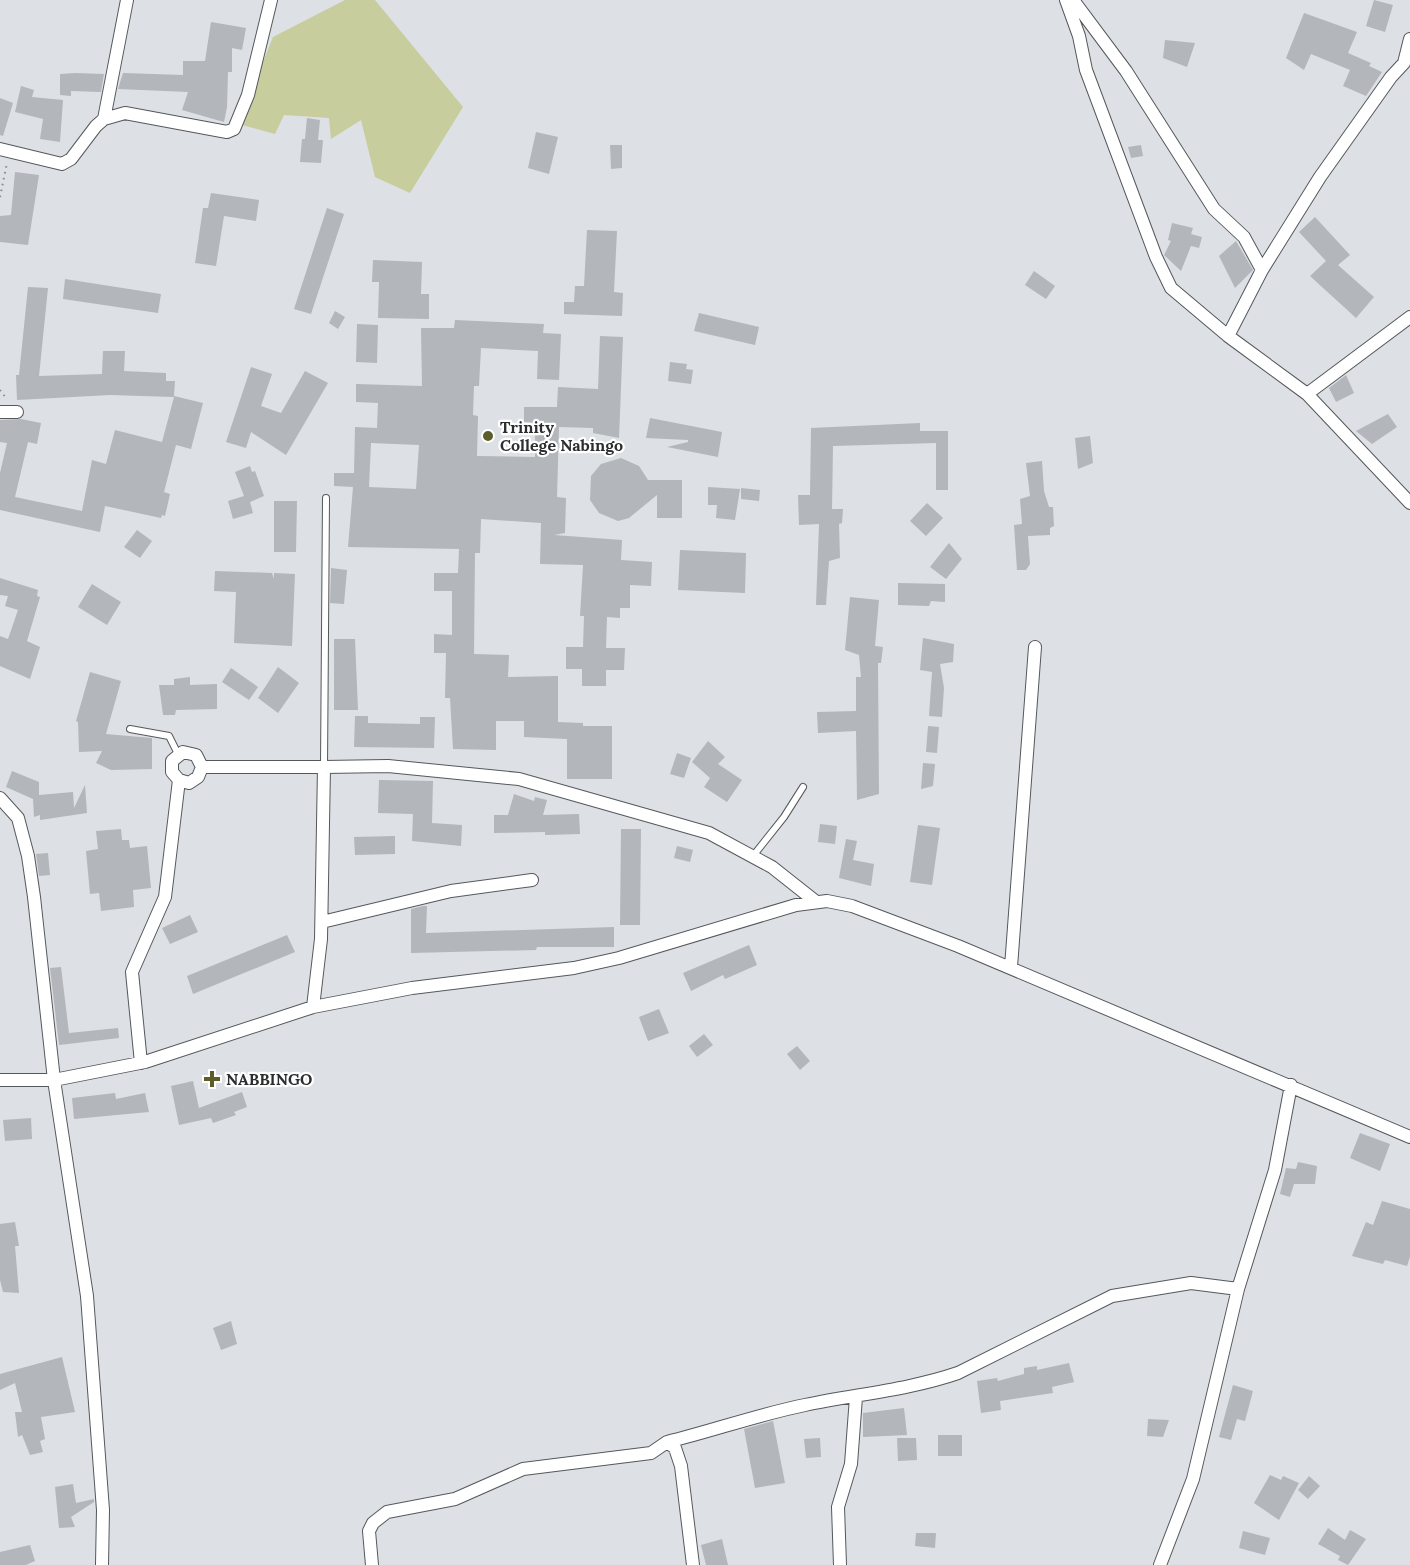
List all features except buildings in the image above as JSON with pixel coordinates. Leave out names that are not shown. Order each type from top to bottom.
[{"type":"street","points":[[5,151],[62,164],[70,159],[105,119],[127,0]]},
{"type":"street","points":[[105,119],[125,113],[227,132],[234,129],[248,95],[271,0]]},
{"type":"street","points":[[1066,0],[1079,36],[1086,70],[1156,257],[1172,288],[1228,336],[1307,394],[1410,503]]},
{"type":"street","points":[[1073,0],[1126,71],[1214,210],[1244,237],[1262,270]]},
{"type":"street","points":[[1228,336],[1262,270],[1320,177],[1391,77],[1404,63],[1410,39]]},
{"type":"street","points":[[1307,394],[1410,317]]},
{"type":"street","points":[[0,412],[17,412]]},
{"type":"street","points":[[1011,968],[1035,647]]},
{"type":"street","points":[[141,1062],[132,972],[165,897],[179,780],[171,766],[178,754],[192,753],[200,758],[202,767],[194,781],[179,780]]},
{"type":"street","points":[[202,767],[388,766],[519,778],[709,833],[772,867],[815,901]]},
{"type":"street","points":[[313,1007],[322,922],[324,767]]},
{"type":"street","points":[[0,798],[18,818],[28,856],[54,1080],[87,1296],[103,1510],[102,1565]]},
{"type":"street","points":[[322,922],[451,891],[532,880]]},
{"type":"street","points":[[0,1080],[54,1080],[141,1062],[313,1007],[412,988],[596,963],[815,901],[852,906],[1011,968],[1410,1137]]},
{"type":"street","points":[[1160,1565],[1193,1479],[1238,1289],[1275,1170],[1291,1085]]},
{"type":"street","points":[[372,1565],[369,1531],[373,1523],[387,1512],[455,1499],[523,1469],[651,1453],[667,1442],[801,1406],[910,1387],[958,1372],[1112,1296],[1191,1283],[1238,1289]]},
{"type":"street","points":[[840,1565],[838,1507],[851,1464],[856,1397]]},
{"type":"street","points":[[667,1442],[675,1448],[681,1466],[693,1565]]},
{"type":"lane","points":[[324,767],[326,498]]},
{"type":"lane","points":[[130,729],[169,736],[178,754]]},
{"type":"lane","points":[[753,856],[784,817],[803,787]]},
{"type":"path","points":[[0,197],[5,151]]},
{"type":"green space","points":[[345,0],[375,0],[463,107],[410,193],[375,177],[361,120],[331,139],[329,118],[284,115],[275,134],[238,124],[273,37]]},
{"type":"place","name":"Trinity College Nabingo","points":[[488,436]]},
{"type":"place","name":"NABBINGO","points":[[212,1079]]}]
